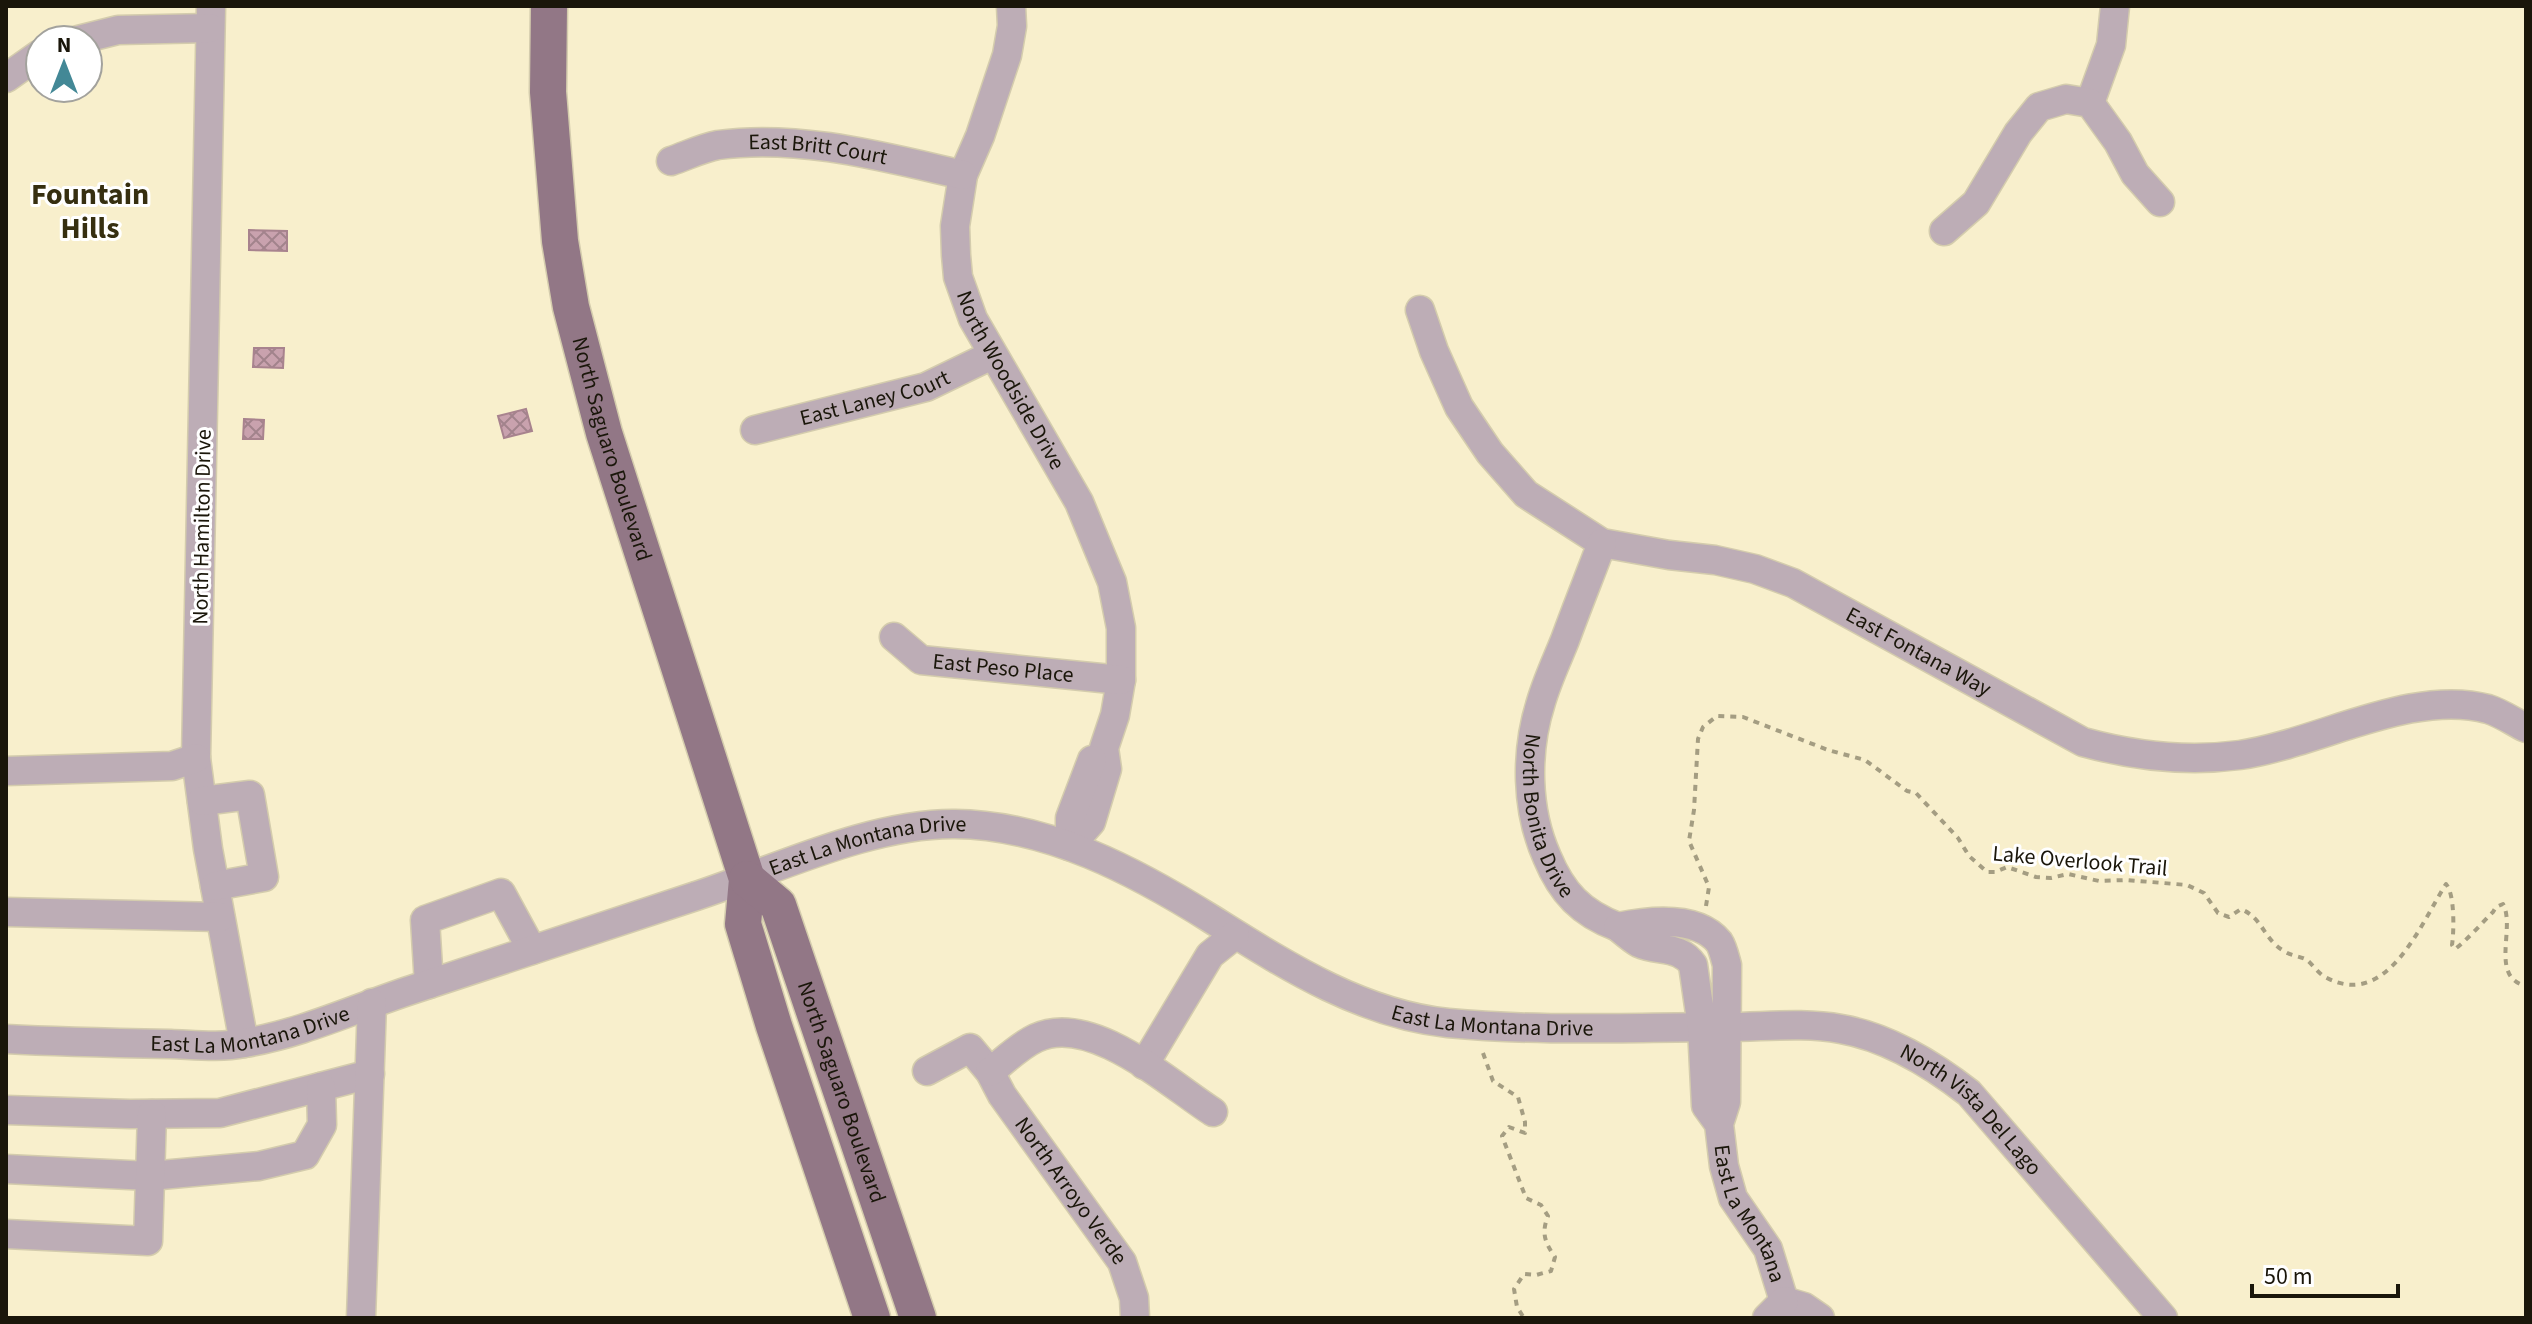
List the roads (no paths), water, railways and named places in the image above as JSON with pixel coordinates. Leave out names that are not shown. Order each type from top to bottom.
[{"type":"main road","name":"North Saguaro Boulevard","points":[[549,6],[548,92],[560,241],[571,307],[604,433],[747,879],[743,924],[872,1318]]},
{"type":"main road","name":"North Saguaro Boulevard","points":[[747,879],[778,905],[918,1318]]},
{"type":"street","name":"North Woodside Drive","points":[[1011,6],[1012,26],[1007,55],[980,136],[963,175],[955,226],[958,277],[973,319],[992,355],[1079,502],[1112,582],[1121,628],[1121,680],[1115,715],[1104,748],[1107,769],[1091,822],[1070,846]]},
{"type":"street","points":[[2090,103],[2111,45],[2115,6]]},
{"type":"street","points":[[104,34],[211,17]]},
{"type":"street","name":"North Hamilton Drive","points":[[211,17],[196,758],[220,917],[244,1043]]},
{"type":"street","points":[[6,78],[24,65]]},
{"type":"street","points":[[1944,231],[1976,203],[2018,133],[2039,107],[2066,99],[2090,103],[2118,142],[2135,174],[2160,202]]},
{"type":"street","name":"East Britt Court","points":[[671,161],[715,146],[780,143],[861,152],[963,175]]},
{"type":"street","name":"East Fontana Way","points":[[1420,310],[1459,407],[1490,453],[1526,494],[1602,543],[1715,560],[1755,569],[1793,583],[2083,742],[2150,757],[2240,755],[2293,743],[2404,709],[2443,704],[2489,709],[2526,728]]},
{"type":"street","name":"East Laney Court","points":[[755,430],[926,387],[992,355]]},
{"type":"street","name":"North Bonita Drive","points":[[1602,543],[1540,704],[1532,746],[1530,790],[1537,835],[1557,882],[1582,908],[1618,927],[1639,943],[1688,956]]},
{"type":"street","name":"East Peso Place","points":[[894,637],[921,660],[1121,680]]},
{"type":"street","points":[[6,771],[172,766],[196,758]]},
{"type":"street","points":[[202,801],[250,795],[264,877],[215,886]]},
{"type":"street","name":"East La Montana Drive","points":[[6,1039],[207,1046],[244,1043],[304,1027],[835,847],[886,833],[951,824],[1023,832],[1110,862],[1293,968],[1355,999],[1426,1020],[1558,1030],[1714,1027]]},
{"type":"street","points":[[429,984],[425,920],[501,893],[532,950]]},
{"type":"street","points":[[6,912],[220,917]]},
{"type":"street","points":[[1618,927],[1645,921],[1701,929],[1721,943],[1727,965],[1714,1027]]},
{"type":"street","points":[[1701,929],[1688,956],[1714,1027]]},
{"type":"street","points":[[1150,1069],[1210,955],[1235,935]]},
{"type":"street","points":[[361,1318],[372,1003]]},
{"type":"street","name":"North Vista Del Lago","points":[[1714,1027],[1788,1025],[1845,1029],[1906,1052],[1953,1080],[1969,1093],[2163,1318]]},
{"type":"street","name":"East La Montana","points":[[1714,1027],[1706,1106],[1719,1124],[1724,1166],[1733,1198],[1768,1249],[1775,1309],[1804,1307],[1820,1318]]},
{"type":"street","points":[[990,1072],[1036,1038],[1058,1031],[1082,1033],[1126,1052],[1213,1112]]},
{"type":"street","name":"North Arroyo Verde","points":[[927,1071],[970,1048],[990,1072],[1002,1095],[1122,1262],[1134,1298],[1135,1318]]},
{"type":"street","points":[[6,1110],[220,1113],[370,1074]]},
{"type":"street","points":[[6,1169],[150,1176],[259,1166],[305,1155],[322,1125],[321,1087]]},
{"type":"street","points":[[6,1234],[148,1241],[152,1114]]},
{"type":"district","name":"Fountain Hills","points":[[90,211]]}]
